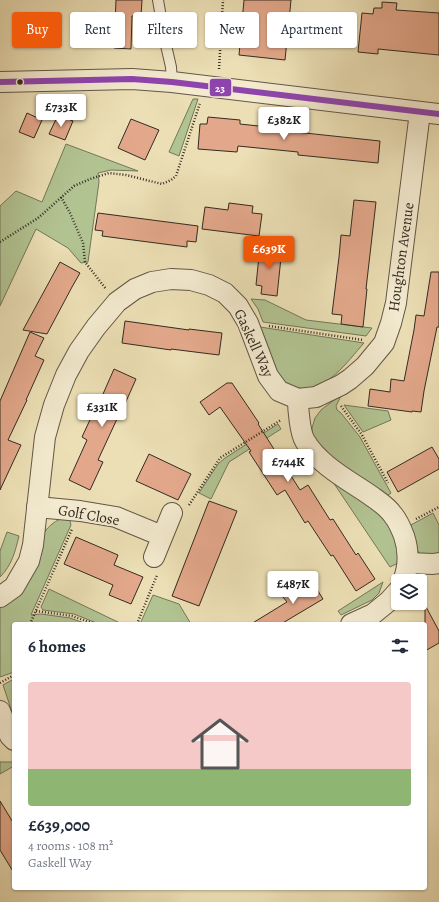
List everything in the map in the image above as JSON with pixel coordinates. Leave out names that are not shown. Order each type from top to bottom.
[{"type":"street","points":[[0,82],[132,79],[202,85],[429,113]]},
{"type":"street","name":"Houghton Avenue","points":[[298,405],[350,380],[365,366],[384,343],[396,303],[429,113]]},
{"type":"street","name":"Gaskell Way","points":[[0,597],[14,587],[29,561],[33,545],[45,437],[54,405],[66,375],[96,327],[117,302],[135,289],[152,282],[172,279],[191,280],[209,285],[225,293],[238,306],[248,323],[268,376],[279,392],[298,405]]},
{"type":"street","points":[[298,405],[304,440],[313,454],[383,504],[401,526],[406,544],[406,572],[439,563]]},
{"type":"street","name":"Golf Close","points":[[37,507],[80,511],[116,517],[162,536]]},
{"type":"street","points":[[154,557],[172,512]]},
{"type":"street","points":[[355,622],[373,614],[391,599]]},
{"type":"street","points":[[0,711],[8,739]]},
{"type":"lane","points":[[158,0],[171,67],[172,82]]},
{"type":"path","points":[[0,242],[38,218],[74,186],[109,173],[126,174],[162,184],[176,176],[201,98],[202,74],[218,75],[223,0]]},
{"type":"path","points":[[61,198],[70,213],[83,243],[85,262],[117,302]]},
{"type":"path","points":[[248,323],[384,343]]},
{"type":"path","points":[[341,385],[346,395],[340,406],[362,435],[394,493],[383,504]]},
{"type":"path","points":[[172,512],[182,515],[220,458],[278,421],[298,405]]},
{"type":"path","points":[[401,526],[439,507]]},
{"type":"path","points":[[31,622],[80,511]]},
{"type":"path","points":[[138,622],[162,563],[154,557]]},
{"type":"path","points":[[36,611],[72,616],[89,622]]},
{"type":"path","points":[[0,682],[12,676]]},
{"type":"green space","points":[[193,99],[198,99],[179,156],[169,152]]},
{"type":"green space","points":[[66,144],[138,171],[111,170],[98,173],[99,182],[88,262],[81,263],[68,248],[36,229],[0,306],[0,206],[16,191],[42,202]]},
{"type":"green space","points":[[251,299],[265,300],[306,320],[372,328],[366,336],[263,322],[258,309]]},
{"type":"green space","points":[[260,327],[364,343],[343,367],[327,381],[318,386],[298,388],[280,381]]},
{"type":"green space","points":[[342,394],[336,406],[337,410],[360,437],[391,493],[387,496],[320,449],[312,435],[312,428],[315,418],[321,410]]},
{"type":"green space","points":[[344,405],[388,411],[391,420],[363,432]]},
{"type":"green space","points":[[278,424],[281,429],[229,462],[211,499],[199,493],[218,464]]},
{"type":"green space","points":[[337,479],[389,517],[402,561],[390,567],[333,482]]},
{"type":"green space","points":[[433,513],[439,525],[439,557],[420,554],[415,547],[409,526]]},
{"type":"green space","points":[[67,517],[71,525],[31,615],[41,614],[70,618],[81,622],[12,622],[12,673],[0,677],[0,607],[2,606],[46,530],[61,519]]},
{"type":"green space","points":[[7,532],[19,536],[10,563],[0,577],[0,551]]},
{"type":"green space","points":[[383,582],[379,593],[372,600],[341,615],[338,611]]},
{"type":"green space","points":[[49,589],[118,622],[94,622],[74,614],[43,610],[41,607]]},
{"type":"green space","points":[[153,595],[179,604],[190,622],[141,622]]},
{"type":"green space","points":[[12,680],[12,712],[3,685]]},
{"type":"green space","points":[[0,762],[12,762],[12,767],[0,774]]},
{"type":"building","points":[[116,0],[142,0],[141,12],[133,12],[132,16],[131,49],[114,48],[125,48],[125,12],[116,12]]},
{"type":"building","points":[[244,0],[291,0],[290,12],[267,12],[267,48],[286,48],[285,60],[239,55],[240,48],[259,48],[259,12],[243,12]]},
{"type":"building","points":[[382,2],[397,3],[396,10],[439,13],[439,55],[378,49],[378,54],[358,52],[362,13],[373,14],[374,8],[382,8]]},
{"type":"building","points":[[27,113],[42,120],[34,138],[19,132]]},
{"type":"building","points":[[58,115],[73,121],[65,140],[49,134]]},
{"type":"building","points":[[208,117],[240,120],[240,124],[286,129],[286,131],[380,141],[378,163],[298,155],[298,152],[238,146],[237,152],[198,149],[200,124],[207,124]]},
{"type":"building","points":[[131,119],[159,130],[145,160],[118,148]]},
{"type":"building","points":[[354,200],[376,202],[363,327],[341,324],[342,315],[332,314],[341,235],[350,236]]},
{"type":"building","points":[[229,203],[253,206],[252,213],[262,214],[259,236],[202,229],[205,207],[228,210]]},
{"type":"building","points":[[98,213],[198,226],[196,242],[187,241],[187,247],[102,236],[103,231],[95,230]]},
{"type":"building","points":[[260,246],[282,248],[277,296],[261,294],[262,286],[256,285]]},
{"type":"building","points":[[60,262],[80,273],[47,334],[23,330]]},
{"type":"building","points":[[431,272],[439,272],[439,327],[437,327],[421,412],[368,406],[370,389],[390,392],[391,379],[404,381],[416,315],[424,316]]},
{"type":"building","points":[[125,321],[222,333],[219,355],[122,343]]},
{"type":"building","points":[[30,332],[44,338],[35,356],[44,360],[8,440],[21,445],[0,490],[0,401]]},
{"type":"building","points":[[114,369],[136,379],[98,460],[103,462],[90,490],[69,480],[87,440],[82,437]]},
{"type":"building","points":[[227,383],[232,383],[259,423],[258,424],[300,490],[308,485],[330,520],[333,519],[356,555],[358,553],[375,579],[356,591],[333,555],[331,556],[308,521],[305,523],[285,490],[277,495],[249,452],[251,451],[220,407],[209,415],[200,402]]},
{"type":"building","points":[[432,447],[439,459],[439,469],[398,492],[387,472]]},
{"type":"building","points":[[149,454],[191,474],[178,500],[136,481]]},
{"type":"building","points":[[209,501],[237,511],[199,606],[172,596]]},
{"type":"building","points":[[76,537],[118,555],[114,565],[143,577],[131,604],[109,595],[113,585],[64,564]]},
{"type":"building","points":[[311,580],[323,599],[284,622],[254,622],[287,602],[283,597]]},
{"type":"building","points":[[427,609],[439,631],[439,643],[427,650],[427,622],[425,622],[425,610]]},
{"type":"building","points":[[0,801],[12,821],[12,870],[0,850]]},
{"type":"transit line","name":"23","points":[[0,82],[132,79],[172,82],[439,114]]}]
